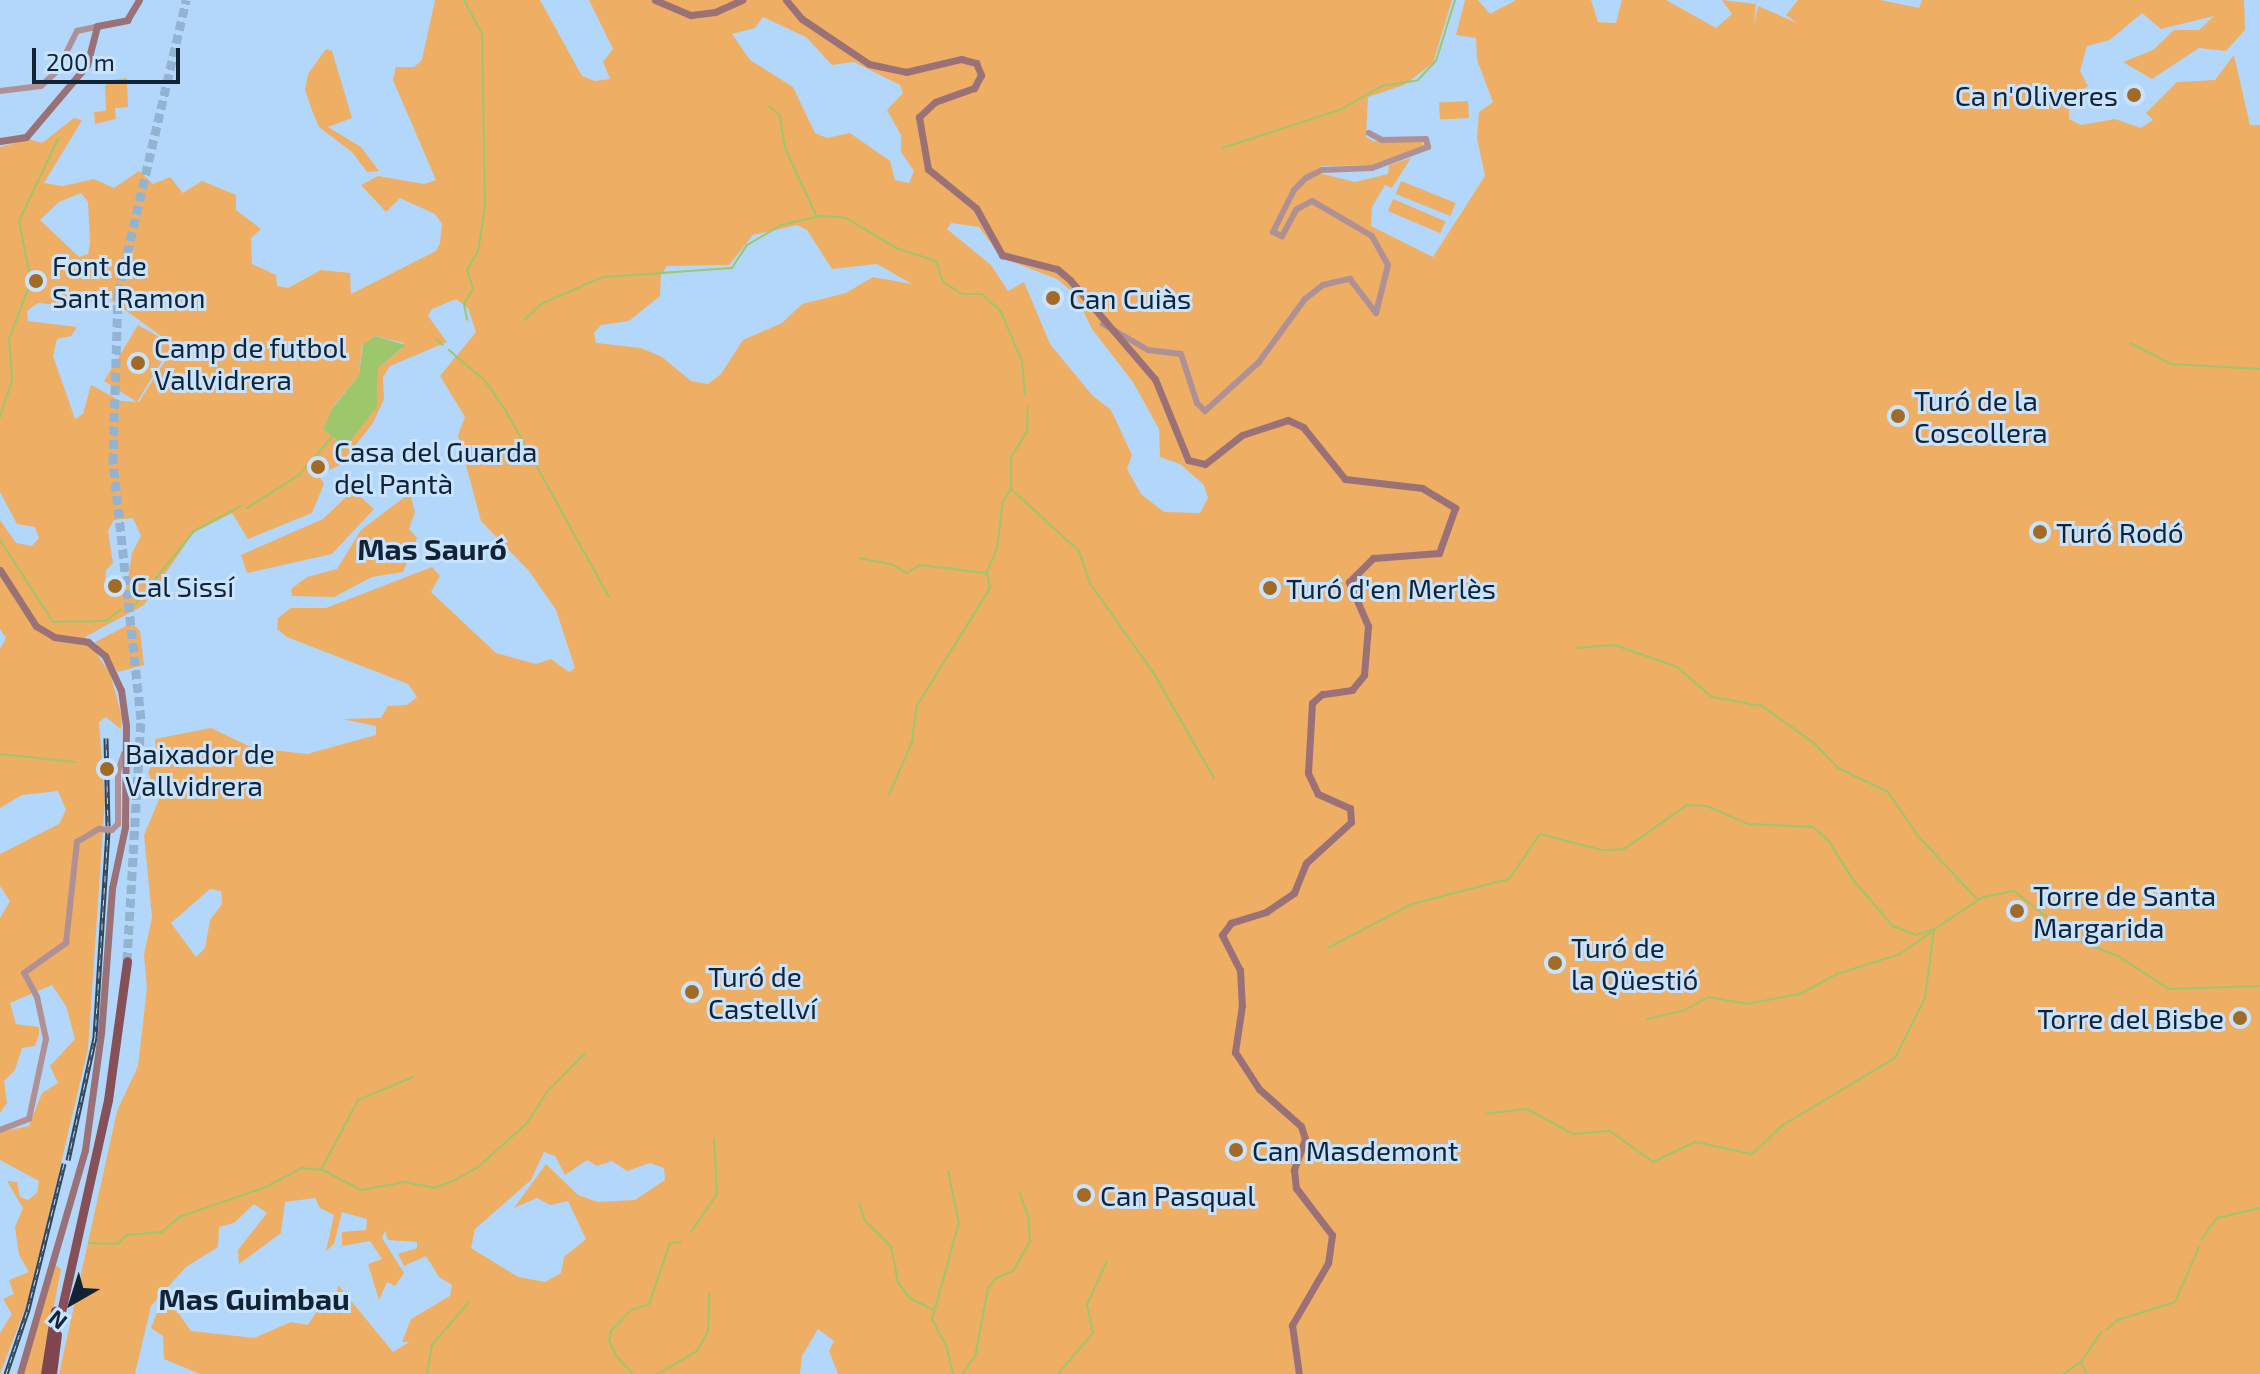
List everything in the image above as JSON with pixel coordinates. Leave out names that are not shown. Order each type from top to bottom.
[{"type":"highway","points":[[45,1374],[106,1110],[127,961]]},
{"type":"highway","points":[[52,1374],[58,1312]]},
{"type":"main road","points":[[0,141],[26,137],[87,65],[96,27],[130,18],[139,0]]},
{"type":"main road","points":[[655,0],[691,15],[722,10],[742,0]]},
{"type":"main road","points":[[786,0],[802,19],[869,64],[911,72],[961,59],[976,63],[981,75],[974,88],[935,102],[919,117],[928,169],[976,208],[1002,255],[1062,272],[1103,324],[1155,379],[1180,448],[1192,463],[1205,464],[1242,435],[1288,420],[1303,427],[1345,479],[1422,488],[1455,508],[1444,544],[1435,555],[1373,558],[1349,582],[1369,632],[1364,675],[1355,688],[1319,695],[1312,703],[1308,773],[1318,794],[1350,808],[1351,822],[1306,863],[1294,893],[1266,912],[1231,923],[1222,935],[1240,970],[1242,1005],[1235,1052],[1259,1089],[1301,1126],[1305,1139],[1294,1170],[1296,1188],[1332,1235],[1328,1263],[1292,1325],[1299,1374]]},
{"type":"main road","points":[[0,570],[36,626],[54,637],[88,642],[109,662],[121,690],[124,754],[125,827],[112,888],[101,1033],[85,1150],[20,1374]]},
{"type":"street","points":[[0,91],[41,86],[57,71],[77,31],[96,27]]},
{"type":"street","points":[[1103,324],[1148,350],[1181,354],[1197,403],[1205,411],[1259,362],[1305,299],[1323,285],[1350,279],[1376,313],[1388,265],[1372,236],[1312,201],[1296,210],[1282,236],[1273,232],[1294,190],[1306,178],[1322,170],[1372,168],[1428,147],[1426,139],[1382,140],[1369,133]]},
{"type":"street","points":[[0,1130],[29,1119],[46,1039],[37,997],[24,973],[67,941],[77,842],[99,829],[112,830],[118,824],[118,772],[124,754]]},
{"type":"shaded area","points":[[435,0],[540,0],[582,76],[595,81],[610,79],[603,62],[613,49],[589,0],[1452,0],[1433,63],[1404,85],[1368,97],[1366,137],[1373,141],[1422,141],[1424,147],[1372,165],[1322,166],[1314,172],[1355,182],[1388,174],[1389,165],[1411,158],[1392,188],[1385,185],[1372,207],[1371,226],[1433,257],[1485,176],[1477,138],[1479,112],[1493,102],[1477,60],[1476,38],[1456,35],[1465,0],[1478,0],[1490,14],[1516,0],[1591,0],[1598,22],[1616,23],[1622,0],[1666,0],[1716,28],[1732,14],[1722,0],[1756,4],[1754,25],[1758,6],[1797,23],[1786,15],[1798,0],[1880,0],[1919,8],[1922,0],[2244,0],[2245,30],[2226,51],[2199,48],[2152,79],[2123,62],[2153,50],[2174,30],[2199,30],[2214,16],[2161,29],[2142,13],[2110,40],[2087,46],[2080,71],[2088,86],[2069,99],[2069,119],[2081,125],[2115,119],[2141,128],[2153,120],[2146,113],[2177,82],[2215,80],[2234,55],[2250,125],[2260,125],[2260,1374],[838,1374],[829,1351],[834,1341],[818,1329],[802,1356],[800,1374],[200,1374],[164,1359],[163,1336],[151,1328],[159,1307],[177,1311],[191,1331],[254,1338],[291,1322],[308,1325],[324,1300],[336,1300],[338,1285],[393,1352],[409,1342],[402,1342],[411,1319],[450,1296],[452,1285],[439,1277],[426,1256],[404,1266],[398,1254],[417,1248],[417,1242],[388,1240],[385,1231],[382,1238],[404,1273],[395,1286],[387,1282],[379,1300],[368,1264],[382,1259],[370,1241],[342,1246],[342,1232],[366,1230],[367,1219],[342,1212],[334,1244],[326,1251],[334,1215],[320,1208],[315,1198],[285,1202],[281,1233],[239,1264],[238,1250],[267,1213],[254,1204],[234,1223],[219,1227],[218,1247],[186,1267],[151,1306],[135,1374],[59,1374],[117,1111],[138,1066],[147,988],[144,955],[152,917],[144,835],[160,797],[148,773],[156,756],[155,739],[211,728],[253,748],[307,754],[376,735],[376,726],[342,719],[381,718],[388,706],[407,705],[417,697],[408,684],[287,637],[277,629],[278,618],[291,608],[326,608],[432,567],[440,576],[431,592],[496,653],[536,664],[551,659],[569,672],[575,668],[556,610],[529,571],[481,521],[458,435],[465,417],[440,376],[476,332],[468,308],[456,299],[432,309],[428,316],[447,342],[390,366],[383,377],[384,399],[373,423],[340,465],[325,472],[322,463],[313,466],[324,484],[312,513],[248,539],[232,513],[193,533],[144,605],[85,637],[110,673],[122,717],[121,729],[106,717],[99,722],[105,800],[88,1049],[29,1299],[0,1374],[0,1333],[12,1314],[3,1299],[14,1294],[9,1280],[29,1272],[19,1255],[15,1227],[23,1208],[7,1181],[17,1182],[20,1197],[28,1200],[37,1193],[39,1181],[0,1160],[0,1132],[29,1126],[42,1093],[58,1083],[50,1066],[75,1039],[66,1006],[52,985],[10,1003],[16,1024],[39,1027],[39,1035],[35,1046],[22,1048],[15,1070],[4,1081],[7,1103],[0,1113],[0,918],[10,901],[0,886],[0,854],[59,824],[66,810],[58,791],[22,795],[0,808],[0,649],[6,638],[0,629],[0,520],[16,543],[32,546],[39,538],[35,527],[17,524],[0,492],[0,147],[29,139],[42,143],[74,118],[82,120],[44,183],[63,186],[94,179],[114,188],[139,171],[153,184],[170,177],[183,193],[202,181],[236,195],[236,210],[261,229],[251,238],[252,264],[276,275],[277,286],[288,288],[321,270],[350,273],[351,294],[436,251],[440,243],[442,224],[435,214],[400,198],[386,212],[361,185],[378,176],[424,184],[436,180],[393,80],[396,67],[414,67],[422,60]],"holes":[[[763,17],[806,37],[832,65],[854,62],[900,85],[903,93],[887,110],[901,135],[901,152],[914,171],[909,183],[895,180],[890,161],[850,133],[827,138],[815,133],[793,87],[750,60],[732,34],[755,28]],[[81,193],[88,202],[88,254],[79,257],[40,220],[59,202]],[[951,223],[979,227],[1002,258],[1057,279],[1075,294],[1092,329],[1133,382],[1159,429],[1160,457],[1180,464],[1204,485],[1208,498],[1200,513],[1164,512],[1141,494],[1127,469],[1132,455],[1111,410],[1092,395],[1050,344],[1024,282],[1008,291],[991,265],[947,229]],[[797,225],[807,230],[832,269],[877,264],[912,284],[873,277],[846,293],[802,304],[782,323],[743,340],[721,374],[708,384],[691,381],[662,357],[641,348],[596,343],[594,333],[601,325],[629,321],[660,296],[661,275],[667,266],[729,265],[753,235]],[[110,299],[172,344],[138,325],[104,381],[137,402],[121,401],[91,385],[83,414],[75,419],[53,356],[57,339],[71,336],[77,327],[28,321],[27,311],[38,303],[74,306]],[[375,336],[404,343],[403,348],[378,368],[377,407],[340,453],[336,439],[323,430],[333,407],[359,375],[362,346]],[[172,345],[172,350],[137,402]],[[133,518],[141,536],[132,553],[127,585],[114,594],[105,586],[106,570],[113,563],[108,531],[114,520]],[[210,889],[221,891],[222,904],[210,920],[205,948],[196,957],[171,923]],[[544,1152],[555,1156],[565,1175],[587,1160],[597,1166],[612,1161],[627,1171],[650,1163],[664,1168],[665,1180],[635,1200],[598,1202],[578,1195],[546,1164],[514,1208],[537,1198],[550,1205],[568,1201],[586,1239],[564,1257],[561,1273],[545,1282],[518,1277],[471,1248],[475,1229],[531,1180]]]},
{"type":"shaded area","points":[[326,49],[332,51],[352,118],[328,127],[361,147],[379,171],[367,172],[352,152],[319,127],[305,90],[308,74]]},
{"type":"shaded area","points":[[127,78],[128,107],[115,108],[116,119],[95,124],[94,112],[106,111],[105,86],[112,80]]},
{"type":"shaded area","points":[[1468,101],[1469,118],[1440,119],[1439,103]]},
{"type":"shaded area","points":[[1401,181],[1456,203],[1450,216],[1396,194]]},
{"type":"shaded area","points":[[1393,199],[1445,221],[1440,233],[1388,211]]},
{"type":"shaded area","points":[[375,336],[406,345],[378,368],[377,407],[340,454],[336,439],[323,430],[332,409],[359,375],[363,345]]},
{"type":"shaded area","points":[[353,490],[374,509],[332,554],[247,573],[241,555],[323,519]]},
{"type":"shaded area","points":[[410,493],[415,512],[409,529],[417,538],[403,572],[372,577],[334,597],[292,596],[291,589],[307,577],[337,569],[361,530]]},
{"type":"shaded area","points":[[132,623],[140,631],[144,665],[118,672],[95,642]]},
{"type":"shaded area","points":[[54,1264],[61,1269],[41,1374],[22,1374]]},
{"type":"waterway","points":[[464,0],[482,34],[485,207],[478,251],[467,270],[473,289],[464,304],[467,320]]},
{"type":"waterway","points":[[1222,148],[1340,110],[1382,86],[1418,80],[1436,61],[1455,0]]},
{"type":"waterway","points":[[769,106],[780,116],[785,148],[816,215]]},
{"type":"waterway","points":[[0,417],[12,379],[9,339],[31,281],[19,221],[58,139]]},
{"type":"waterway","points":[[524,320],[543,303],[603,277],[732,268],[747,245],[781,225],[820,216],[846,218],[896,248],[936,261],[943,282],[962,294],[982,294],[1001,312],[1022,361],[1025,395]]},
{"type":"waterway","points":[[436,339],[443,345]]},
{"type":"waterway","points":[[2130,343],[2171,364],[2260,369]]},
{"type":"waterway","points":[[449,350],[485,381],[507,413],[609,597]]},
{"type":"waterway","points":[[889,795],[912,742],[916,707],[990,588],[987,572],[997,548],[1003,501],[1011,489],[1011,457],[1027,431],[1028,407]]},
{"type":"waterway","points":[[247,508],[299,475],[332,437]]},
{"type":"waterway","points":[[1011,489],[1079,551],[1091,585],[1153,672],[1214,778]]},
{"type":"waterway","points":[[133,607],[194,531],[241,506]]},
{"type":"waterway","points":[[0,540],[53,622],[106,621],[120,610]]},
{"type":"waterway","points":[[859,558],[891,564],[907,573],[920,565],[986,573]]},
{"type":"waterway","points":[[1575,648],[1615,645],[1677,667],[1712,697],[1762,706],[1814,743],[1838,768],[1888,792],[1918,836],[1977,899]]},
{"type":"waterway","points":[[0,754],[75,762]]},
{"type":"waterway","points":[[1328,948],[1412,904],[1509,879],[1540,834],[1601,850],[1624,849],[1687,805],[1707,806],[1748,824],[1813,827],[1828,840],[1854,881],[1893,926],[1916,935],[1935,929]]},
{"type":"waterway","points":[[1936,928],[1983,897],[2014,891],[2076,940],[2118,956],[2169,989],[2260,986]]},
{"type":"waterway","points":[[1486,1114],[1527,1109],[1573,1134],[1610,1131],[1653,1162],[1695,1142],[1752,1154],[1783,1125],[1895,1058],[1925,998],[1934,930]]},
{"type":"waterway","points":[[1647,1019],[1685,1010],[1708,997],[1746,1004],[1800,994],[1837,974],[1900,954],[1931,932]]},
{"type":"waterway","points":[[323,1170],[361,1190],[405,1182],[435,1188],[455,1180],[477,1168],[527,1123],[547,1092],[585,1053]]},
{"type":"waterway","points":[[89,1243],[118,1244],[127,1235],[162,1232],[179,1217],[266,1187],[301,1168],[321,1170],[358,1100],[413,1077]]},
{"type":"waterway","points":[[691,1232],[717,1194],[714,1139]]},
{"type":"waterway","points":[[948,1171],[959,1223],[932,1319],[946,1345],[953,1374]]},
{"type":"waterway","points":[[962,1374],[975,1357],[988,1288],[996,1278],[1013,1271],[1030,1241],[1029,1219],[1019,1192]]},
{"type":"waterway","points":[[859,1203],[865,1221],[891,1246],[898,1283],[910,1298],[932,1309]]},
{"type":"waterway","points":[[2201,1240],[2217,1218],[2260,1208]]},
{"type":"waterway","points":[[633,1374],[616,1356],[609,1340],[611,1331],[631,1310],[649,1304],[670,1243],[681,1242]]},
{"type":"waterway","points":[[2106,1330],[2118,1320],[2175,1302],[2199,1247]]},
{"type":"waterway","points":[[1058,1374],[1093,1333],[1087,1305],[1107,1261]]},
{"type":"waterway","points":[[658,1374],[697,1351],[708,1332],[709,1294]]},
{"type":"waterway","points":[[427,1374],[432,1345],[469,1302]]},
{"type":"waterway","points":[[2063,1374],[2081,1362],[2101,1332]]},
{"type":"waterway","points":[[2081,1363],[2087,1374]]},
{"type":"tunnel","points":[[127,961],[141,719],[113,462],[118,293],[186,0]]},
{"type":"railway","points":[[106,738],[108,826]]},
{"type":"railway","points":[[68,1160],[95,1037],[108,831]]},
{"type":"railway","points":[[6,1374],[28,1309],[64,1163]]},
{"type":"place","name":"Ca n'Oliveres","points":[[2134,95]]},
{"type":"place","name":"Font de Sant Ramon","points":[[36,281]]},
{"type":"place","name":"Can Cuiàs","points":[[1053,298]]},
{"type":"place","name":"Camp de futbol Vallvidrera","points":[[138,363]]},
{"type":"place","name":"Turó de la Coscollera","points":[[1898,416]]},
{"type":"place","name":"Casa del Guarda del Pantà","points":[[318,467]]},
{"type":"place","name":"Turó Rodó","points":[[2040,532]]},
{"type":"place","name":"Cal Sissí","points":[[115,586]]},
{"type":"place","name":"Turó d'en Merlès","points":[[1270,588]]},
{"type":"place","name":"Baixador de Vallvidrera","points":[[107,769]]},
{"type":"place","name":"Torre de Santa Margarida","points":[[2017,911]]},
{"type":"place","name":"Turó de la Qüestió","points":[[1555,963]]},
{"type":"place","name":"Turó de Castellví","points":[[692,992]]},
{"type":"place","name":"Torre del Bisbe","points":[[2240,1018]]},
{"type":"place","name":"Can Masdemont","points":[[1236,1150]]},
{"type":"place","name":"Can Pasqual","points":[[1084,1195]]},
{"type":"district","name":"Mas Sauró","points":[[432,548]]},
{"type":"district","name":"Mas Guimbau","points":[[254,1298]]}]
